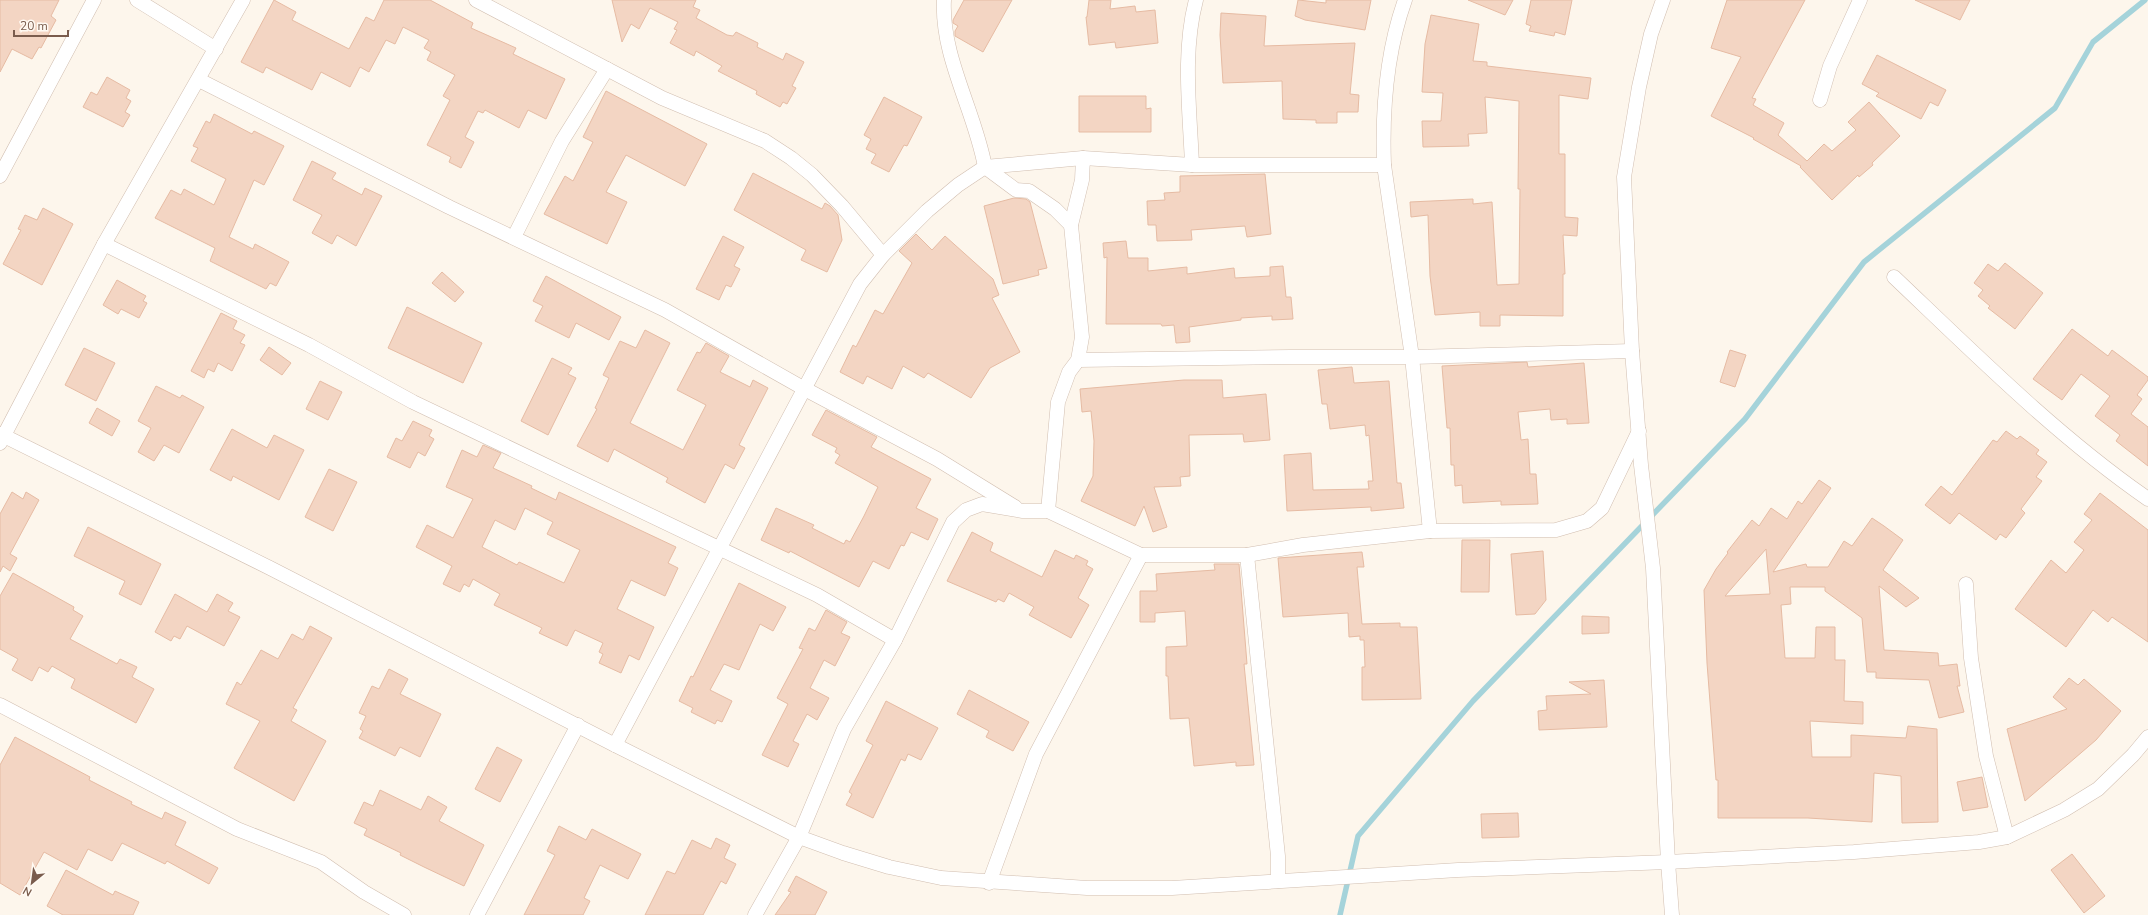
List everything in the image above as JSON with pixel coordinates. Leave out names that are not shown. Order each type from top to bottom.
[{"type":"street","points":[[0,176],[94,0]]},
{"type":"street","points":[[137,0],[216,49]]},
{"type":"street","points":[[243,0],[199,80],[158,146],[1,438],[270,568],[615,745],[799,836],[843,853],[889,867],[941,878],[989,883],[1087,888],[1172,888],[1390,874],[1854,852],[1979,842],[2007,837],[2064,810],[2098,789],[2134,755],[2148,737]]},
{"type":"street","points":[[476,0],[662,98],[745,131],[792,158],[812,175],[842,206],[883,255]]},
{"type":"street","points":[[944,0],[943,18],[947,42],[980,141],[985,167],[1016,190],[1029,191],[1055,209],[1071,225]]},
{"type":"street","points":[[1192,165],[1188,56],[1190,24],[1196,0]]},
{"type":"street","points":[[1405,0],[1395,28],[1388,61],[1383,135],[1384,165],[1412,357],[1430,531]]},
{"type":"street","points":[[1663,0],[1647,49],[1624,177],[1632,351],[1641,466],[1650,538],[1672,915]]},
{"type":"street","points":[[1820,100],[1830,66],[1860,0]]},
{"type":"street","points":[[514,237],[562,141],[607,69]]},
{"type":"street","points":[[199,80],[442,204],[665,310],[803,388],[937,460],[1023,511]]},
{"type":"street","points":[[1048,511],[1058,402],[1062,386],[1069,372],[1078,360],[1082,337],[1071,225],[1082,180],[1083,158]]},
{"type":"street","points":[[615,745],[721,548],[803,388],[860,284],[883,255],[927,211],[958,185],[985,167],[1083,158],[1192,165],[1384,165]]},
{"type":"street","points":[[104,244],[309,345],[413,402],[817,595],[895,640]]},
{"type":"street","points":[[1894,277],[2073,441],[2117,477],[2148,499]]},
{"type":"street","points":[[1078,360],[1291,356],[1412,357],[1632,351]]},
{"type":"street","points":[[755,915],[799,836],[844,729],[895,640],[953,522],[966,510],[982,504],[1023,511],[1048,511],[1141,555],[1247,555],[1303,545],[1430,531],[1556,530],[1587,521],[1598,512],[1609,496],[1639,431]]},
{"type":"street","points":[[989,883],[1023,785],[1036,754],[1141,555]]},
{"type":"street","points":[[1247,555],[1278,856],[1278,881]]},
{"type":"street","points":[[1966,584],[1970,658],[1986,756],[2007,837]]},
{"type":"street","points":[[0,705],[237,829],[321,862],[404,915]]},
{"type":"street","points":[[477,915],[578,725]]},
{"type":"building","points":[[0,0],[59,0],[51,16],[56,20],[41,48],[39,47],[32,59],[12,49],[0,72]]},
{"type":"building","points":[[274,0],[296,12],[292,20],[349,49],[366,17],[374,21],[384,0],[430,0],[473,23],[471,28],[516,48],[513,54],[565,79],[546,119],[528,110],[519,128],[485,110],[483,113],[478,111],[465,137],[474,142],[461,168],[449,162],[451,157],[427,145],[450,100],[443,96],[455,75],[427,60],[431,52],[424,48],[429,40],[403,27],[395,44],[386,40],[369,72],[360,67],[350,87],[321,72],[312,90],[266,67],[263,73],[241,62]]},
{"type":"building","points":[[612,0],[696,0],[693,7],[700,10],[696,18],[727,35],[733,36],[736,32],[758,43],[757,47],[783,60],[786,53],[804,62],[792,86],[796,88],[787,104],[783,102],[780,107],[756,94],[757,91],[718,71],[722,66],[696,51],[694,56],[670,43],[677,30],[674,29],[678,22],[650,8],[639,29],[631,24],[622,42]]},
{"type":"building","points":[[964,0],[1012,0],[983,52],[955,36],[955,31],[958,26],[953,23],[953,20]]},
{"type":"building","points":[[1089,0],[1111,0],[1110,9],[1135,6],[1136,12],[1155,10],[1158,43],[1116,48],[1115,42],[1089,45],[1086,17]]},
{"type":"building","points":[[1298,0],[1326,3],[1326,0],[1371,0],[1365,30],[1305,20],[1295,16]]},
{"type":"building","points":[[1468,0],[1513,0],[1505,15]]},
{"type":"building","points":[[1531,0],[1572,0],[1565,35],[1555,32],[1554,36],[1529,31],[1531,26],[1526,24]]},
{"type":"building","points":[[1727,0],[1805,0],[1752,98],[1756,99],[1753,105],[1784,123],[1778,135],[1807,161],[1824,144],[1832,151],[1856,130],[1848,122],[1869,102],[1900,136],[1872,163],[1873,165],[1859,177],[1858,175],[1832,200],[1800,167],[1801,166],[1753,139],[1754,138],[1711,116],[1741,57],[1711,48]]},
{"type":"building","points":[[1915,0],[1970,0],[1960,20]]},
{"type":"building","points":[[1221,13],[1266,16],[1264,46],[1355,43],[1350,94],[1359,95],[1358,112],[1337,112],[1337,123],[1316,123],[1316,120],[1283,119],[1282,81],[1223,83],[1220,35]]},
{"type":"building","points":[[1431,15],[1479,24],[1473,61],[1487,62],[1487,66],[1591,78],[1588,99],[1559,95],[1559,154],[1565,154],[1565,217],[1578,218],[1577,236],[1563,235],[1565,274],[1563,274],[1563,316],[1500,315],[1500,326],[1480,326],[1480,312],[1435,315],[1430,276],[1428,215],[1411,217],[1410,202],[1473,199],[1473,204],[1492,202],[1497,285],[1519,284],[1519,101],[1485,97],[1487,133],[1468,134],[1469,146],[1423,147],[1422,121],[1441,121],[1443,93],[1422,92],[1425,44]]},
{"type":"building","points":[[1877,55],[1946,90],[1938,106],[1930,102],[1921,119],[1876,96],[1879,93],[1862,84]]},
{"type":"building","points":[[107,77],[130,90],[126,98],[131,101],[125,112],[130,115],[123,127],[83,107],[91,92],[97,95]]},
{"type":"building","points":[[606,91],[707,144],[685,186],[626,155],[606,192],[627,202],[607,244],[544,214],[565,176],[573,181],[593,142],[583,137]]},
{"type":"building","points":[[1079,96],[1146,96],[1146,109],[1151,108],[1151,132],[1079,132]]},
{"type":"building","points":[[884,97],[922,117],[907,146],[904,145],[889,172],[871,163],[876,154],[866,149],[871,139],[864,135]]},
{"type":"building","points":[[214,114],[252,134],[254,131],[284,146],[264,185],[254,180],[229,237],[253,249],[255,244],[289,262],[276,286],[270,283],[266,289],[210,261],[215,248],[155,218],[171,190],[181,195],[184,189],[214,205],[226,179],[191,161],[198,148],[193,146],[206,121],[210,123]]},
{"type":"building","points":[[312,161],[336,173],[332,179],[362,195],[365,188],[382,196],[356,246],[337,235],[332,244],[312,233],[322,215],[293,200]]},
{"type":"building","points":[[753,173],[822,209],[825,203],[838,215],[842,240],[827,272],[801,260],[806,250],[734,210]]},
{"type":"building","points":[[1265,174],[1271,234],[1247,237],[1245,226],[1191,230],[1192,240],[1157,241],[1156,225],[1148,225],[1147,201],[1165,200],[1164,193],[1180,192],[1180,176]]},
{"type":"building","points":[[1014,198],[1026,199],[1030,202],[1047,268],[1038,270],[1039,275],[1003,284],[984,206]]},
{"type":"building","points":[[43,208],[73,224],[42,285],[3,264],[21,230],[18,229],[25,215],[37,220]]},
{"type":"building","points":[[916,234],[932,250],[945,236],[993,279],[999,295],[992,298],[1020,352],[990,368],[971,398],[928,373],[924,378],[903,366],[892,389],[867,376],[863,384],[840,372],[853,345],[856,347],[875,310],[883,314],[912,263],[899,251]]},
{"type":"building","points":[[723,236],[744,247],[734,266],[740,269],[731,287],[726,285],[719,300],[696,289]]},
{"type":"building","points":[[1126,241],[1128,258],[1148,258],[1148,271],[1187,267],[1187,274],[1234,268],[1235,278],[1270,276],[1270,267],[1283,266],[1286,297],[1291,297],[1293,319],[1272,320],[1272,316],[1241,318],[1241,320],[1189,327],[1190,342],[1176,343],[1174,325],[1106,324],[1107,257],[1104,258],[1103,243]]},
{"type":"building","points":[[2005,263],[2043,293],[2015,329],[1988,308],[1990,306],[1978,296],[1983,290],[1974,283],[1988,264],[1998,271]]},
{"type":"building","points":[[442,272],[464,292],[455,302],[432,283]]},
{"type":"building","points":[[546,276],[621,317],[609,340],[576,323],[569,338],[535,321],[543,306],[533,301]]},
{"type":"building","points":[[117,280],[146,296],[143,301],[147,303],[139,318],[121,309],[118,314],[103,305]]},
{"type":"building","points":[[407,307],[482,343],[463,383],[388,348]]},
{"type":"building","points":[[221,313],[237,321],[233,329],[245,335],[240,343],[245,345],[232,371],[218,363],[214,372],[208,369],[204,378],[191,371]]},
{"type":"building","points":[[2072,329],[2108,356],[2112,350],[2148,377],[2148,380],[2137,395],[2142,399],[2131,414],[2148,427],[2148,466],[2116,441],[2120,435],[2095,416],[2110,396],[2081,374],[2062,400],[2033,379]]},
{"type":"building","points":[[645,330],[670,343],[630,423],[683,450],[706,405],[677,390],[697,352],[700,353],[706,343],[729,356],[720,372],[750,387],[753,380],[768,388],[739,445],[745,448],[734,469],[725,464],[705,503],[666,482],[668,478],[614,449],[608,462],[577,446],[597,409],[595,408],[609,378],[603,375],[620,341],[636,348]]},
{"type":"building","points":[[269,347],[291,363],[282,375],[260,360]]},
{"type":"building","points":[[84,348],[115,363],[96,401],[65,385]]},
{"type":"building","points":[[1730,350],[1746,355],[1735,387],[1720,382]]},
{"type":"building","points":[[552,358],[572,368],[568,374],[576,378],[548,435],[521,421]]},
{"type":"building","points":[[1527,362],[1528,367],[1584,363],[1589,423],[1567,424],[1567,419],[1551,420],[1550,409],[1518,412],[1521,440],[1528,439],[1530,474],[1536,474],[1538,504],[1501,505],[1501,501],[1463,503],[1462,485],[1455,486],[1454,465],[1451,465],[1450,428],[1447,428],[1442,366]]},
{"type":"building","points":[[1352,367],[1354,383],[1389,381],[1397,483],[1401,483],[1404,508],[1371,511],[1371,507],[1287,511],[1284,455],[1311,453],[1313,490],[1369,489],[1368,481],[1373,481],[1369,435],[1366,436],[1365,425],[1330,429],[1327,404],[1322,404],[1318,370]]},
{"type":"building","points":[[1184,380],[1222,380],[1223,398],[1266,394],[1270,440],[1244,442],[1243,434],[1189,435],[1190,476],[1180,477],[1181,486],[1154,487],[1167,527],[1153,532],[1144,506],[1135,526],[1081,501],[1093,476],[1094,441],[1091,411],[1082,412],[1080,389]]},
{"type":"building","points":[[320,381],[342,392],[328,420],[306,409]]},
{"type":"building","points":[[156,386],[180,398],[182,395],[204,407],[179,453],[164,445],[154,461],[138,452],[151,428],[138,421]]},
{"type":"building","points":[[97,408],[120,421],[112,436],[89,423]]},
{"type":"building","points":[[826,410],[877,437],[871,447],[931,479],[916,508],[938,519],[928,540],[911,532],[904,546],[901,545],[889,569],[873,561],[859,587],[790,551],[789,553],[761,540],[776,508],[814,525],[812,528],[844,544],[846,540],[850,542],[864,516],[878,487],[835,463],[840,455],[835,452],[837,448],[812,435]]},
{"type":"building","points":[[413,421],[432,430],[429,436],[434,439],[425,456],[418,452],[410,468],[387,457],[396,438],[402,441]]},
{"type":"building","points":[[232,429],[267,448],[274,435],[304,450],[279,500],[233,476],[231,481],[210,470]]},
{"type":"building","points":[[2006,431],[2017,439],[2020,436],[2039,450],[2036,454],[2047,462],[2036,477],[2042,481],[2021,509],[2025,513],[2006,538],[2000,534],[1996,540],[1959,513],[1950,524],[1925,505],[1941,486],[1952,495],[1993,440],[1997,442]]},
{"type":"building","points":[[483,445],[501,453],[493,468],[532,486],[531,488],[556,500],[559,492],[676,547],[668,563],[678,568],[665,596],[631,580],[617,609],[654,627],[639,660],[629,655],[621,673],[599,663],[603,654],[599,652],[603,643],[575,630],[567,646],[539,633],[542,628],[494,605],[500,594],[473,579],[469,587],[464,584],[460,592],[443,584],[452,566],[416,547],[427,525],[453,538],[473,499],[446,487],[462,450],[477,457]],"holes":[[[525,508],[553,522],[547,534],[580,550],[564,583],[519,562],[517,565],[482,547],[495,520],[515,530]]]},
{"type":"building","points":[[329,469],[357,482],[333,531],[305,517]]},
{"type":"building","points":[[1819,480],[1831,488],[1773,572],[1806,564],[1807,567],[1828,567],[1844,541],[1852,546],[1872,518],[1884,526],[1903,540],[1883,570],[1919,598],[1906,607],[1879,586],[1884,650],[1938,653],[1939,666],[1957,664],[1960,686],[1957,686],[1964,712],[1939,718],[1929,680],[1876,678],[1876,672],[1867,672],[1862,618],[1825,591],[1825,587],[1790,587],[1791,604],[1781,605],[1785,658],[1815,658],[1816,627],[1835,627],[1835,660],[1845,660],[1844,701],[1863,702],[1863,724],[1810,721],[1812,757],[1851,757],[1851,735],[1906,738],[1908,726],[1937,729],[1938,822],[1902,823],[1901,776],[1874,773],[1872,822],[1808,818],[1718,818],[1718,780],[1716,780],[1707,663],[1704,590],[1716,569],[1728,553],[1727,552],[1752,520],[1759,526],[1771,508],[1787,519],[1798,501],[1802,504]],"holes":[[[1766,549],[1770,594],[1725,596]]]},
{"type":"building","points":[[12,492],[23,499],[26,492],[39,500],[10,554],[17,558],[10,571],[3,566],[0,572],[0,514]]},
{"type":"building","points":[[2100,493],[2148,530],[2148,642],[2112,617],[2108,622],[2093,610],[2066,647],[2015,609],[2051,560],[2066,573],[2084,550],[2074,542],[2092,520],[2084,514]]},
{"type":"building","points":[[88,527],[161,564],[141,605],[119,594],[125,581],[74,556]]},
{"type":"building","points":[[972,532],[993,543],[990,551],[1042,577],[1055,550],[1074,559],[1076,555],[1088,561],[1086,565],[1093,569],[1078,598],[1089,605],[1071,638],[1029,615],[1034,607],[1009,593],[1004,602],[998,599],[996,602],[947,581]]},
{"type":"building","points":[[1462,540],[1490,540],[1489,592],[1461,592]]},
{"type":"building","points":[[1543,551],[1546,600],[1535,614],[1516,615],[1511,554]]},
{"type":"building","points":[[1362,552],[1364,567],[1357,567],[1362,624],[1400,623],[1400,627],[1417,627],[1421,699],[1362,700],[1362,667],[1365,667],[1364,640],[1360,640],[1360,636],[1349,637],[1348,613],[1283,617],[1278,558]]},
{"type":"building","points":[[1214,564],[1239,564],[1247,664],[1244,664],[1254,765],[1236,766],[1236,762],[1194,766],[1189,718],[1170,719],[1168,676],[1166,676],[1166,647],[1187,646],[1185,611],[1155,613],[1155,622],[1140,622],[1140,591],[1157,591],[1156,574],[1215,570]]},
{"type":"building","points":[[13,573],[74,607],[73,610],[83,616],[70,639],[117,664],[120,659],[137,667],[132,677],[154,689],[136,723],[71,688],[75,679],[52,666],[48,672],[39,667],[32,681],[12,670],[18,659],[0,649],[0,596]]},
{"type":"building","points":[[739,583],[786,607],[773,631],[760,624],[739,670],[724,664],[710,690],[732,701],[722,722],[717,720],[715,724],[691,712],[693,708],[679,701],[691,676],[693,677]]},
{"type":"building","points":[[175,594],[207,612],[217,594],[233,603],[228,611],[240,617],[224,646],[187,626],[180,639],[174,636],[171,641],[155,632]]},
{"type":"building","points":[[826,610],[847,622],[841,633],[850,637],[835,666],[824,660],[810,688],[829,698],[817,720],[807,714],[793,741],[799,744],[788,767],[762,755],[788,704],[777,698],[803,649],[799,648],[809,628],[815,631]]},
{"type":"building","points":[[1582,616],[1609,617],[1609,633],[1582,634]]},
{"type":"building","points":[[310,626],[332,638],[293,708],[297,710],[291,721],[326,741],[294,801],[234,768],[260,721],[226,704],[237,682],[241,685],[261,650],[278,659],[292,634],[303,640]]},
{"type":"building","points":[[389,669],[408,679],[400,694],[441,714],[420,757],[400,747],[395,756],[359,738],[363,731],[360,729],[366,716],[359,713],[372,686],[379,689]]},
{"type":"building","points":[[2069,678],[2078,685],[2084,679],[2121,711],[2096,740],[2025,801],[2007,729],[2067,709],[2053,697]]},
{"type":"building","points":[[1604,680],[1607,727],[1539,730],[1538,711],[1547,710],[1546,696],[1591,694],[1569,682]]},
{"type":"building","points":[[969,690],[1029,722],[1013,751],[986,737],[989,731],[957,714]]},
{"type":"building","points":[[886,701],[938,728],[921,760],[908,754],[905,761],[901,759],[873,818],[846,805],[852,794],[849,792],[873,745],[866,741]]},
{"type":"building","points":[[15,737],[90,777],[89,780],[132,802],[131,804],[162,819],[165,812],[186,822],[175,845],[218,868],[209,884],[167,861],[165,864],[122,843],[112,861],[88,849],[77,870],[44,852],[20,895],[0,883],[0,765]]},
{"type":"building","points":[[497,747],[522,760],[500,802],[475,789]]},
{"type":"building","points":[[1982,777],[1988,807],[1963,811],[1957,782]]},
{"type":"building","points":[[380,790],[421,810],[428,796],[447,807],[439,821],[484,845],[464,886],[400,855],[401,853],[364,835],[367,829],[354,823],[364,802],[373,806]]},
{"type":"building","points":[[1518,813],[1519,837],[1482,838],[1481,814]]},
{"type":"building","points":[[559,826],[586,840],[592,829],[641,854],[628,879],[600,865],[584,898],[590,901],[583,915],[524,915],[555,855],[547,851]]},
{"type":"building","points":[[716,838],[730,845],[724,858],[736,864],[726,884],[721,881],[703,915],[645,915],[667,871],[675,874],[692,840],[711,849]]},
{"type":"building","points":[[2072,854],[2105,896],[2084,913],[2051,870]]},
{"type":"building","points":[[66,870],[113,895],[115,891],[139,902],[133,915],[63,915],[47,906]]},
{"type":"building","points":[[796,876],[827,892],[815,915],[775,915],[791,892],[788,891]]},
{"type":"waterway","points":[[1340,915],[1358,836],[1473,701],[1745,419],[1864,262],[2055,108],[2093,42],[2145,0]]}]
